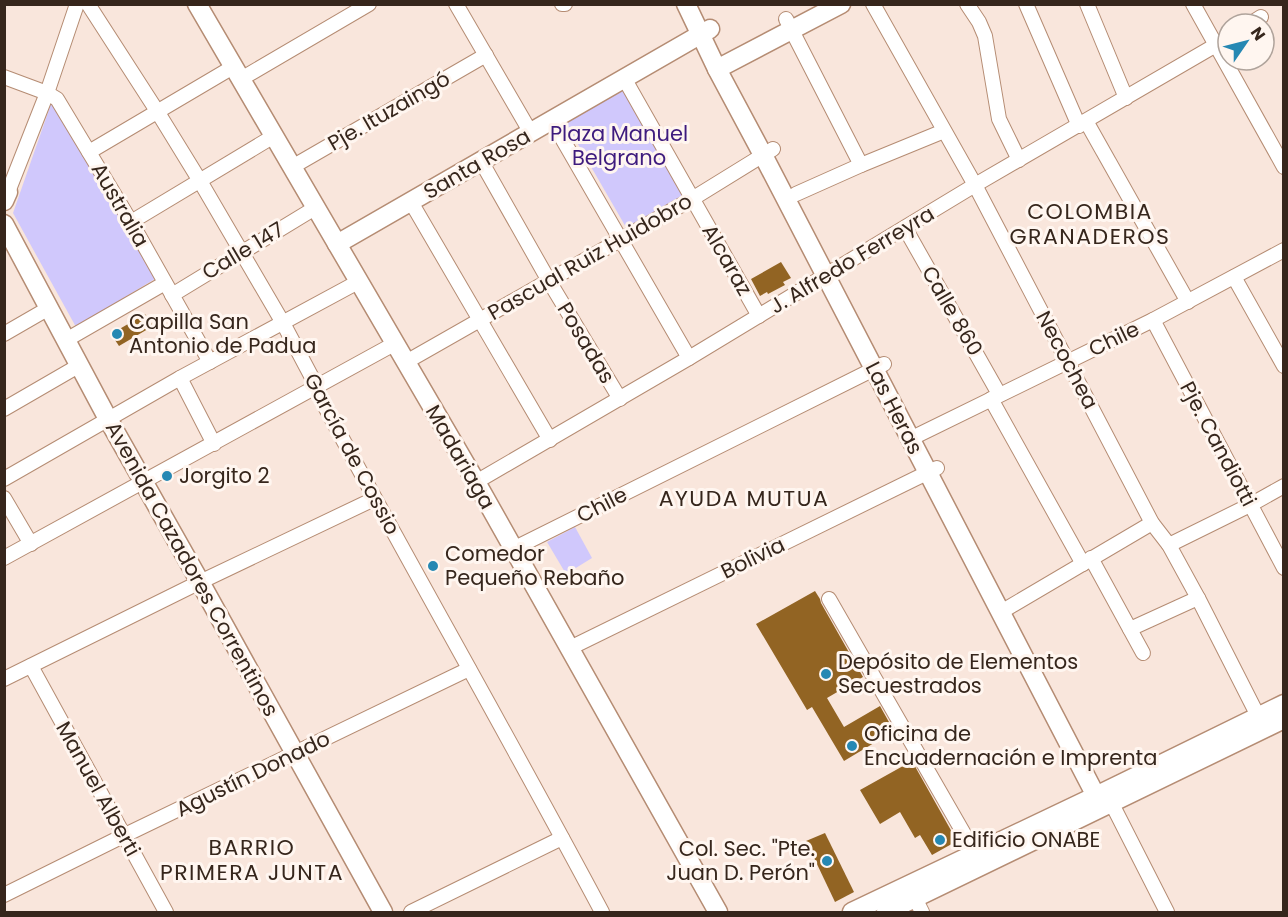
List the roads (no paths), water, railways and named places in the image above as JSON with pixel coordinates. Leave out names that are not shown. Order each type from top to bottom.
[{"type":"street","points":[[6,195],[47,93],[77,4]]},
{"type":"street","name":"García de Cossio","points":[[88,4],[200,181],[283,323],[317,387],[321,401],[374,499],[602,912]]},
{"type":"street","name":"Madariaga","points":[[197,4],[476,482],[718,912]]},
{"type":"street","points":[[89,152],[157,111],[237,73],[369,4]]},
{"type":"street","points":[[456,4],[531,133]]},
{"type":"street","name":"Las Heras","points":[[686,4],[720,60],[932,470],[1167,912]]},
{"type":"street","name":"Las Heras","points":[[698,4],[705,32]]},
{"type":"street","points":[[789,24],[814,4]]},
{"type":"street","points":[[720,60],[789,24],[842,4]]},
{"type":"street","name":"Necochea","points":[[873,4],[975,185],[1152,523],[1169,545],[1198,598],[1258,717]]},
{"type":"street","points":[[967,4],[985,36],[999,119],[1019,160]]},
{"type":"street","points":[[1026,4],[1082,124],[1188,302]]},
{"type":"street","points":[[1087,4],[1126,98]]},
{"type":"street","points":[[1194,4],[1216,46]]},
{"type":"street","points":[[789,24],[861,165]]},
{"type":"street","name":"Santa Rosa","points":[[337,244],[705,32]]},
{"type":"street","name":"J. Alfredo Ferreyra","points":[[476,482],[689,358],[975,185],[1216,46]]},
{"type":"street","name":"Pje. Ituzaingó","points":[[292,167],[486,55]]},
{"type":"street","points":[[1231,72],[1284,167]]},
{"type":"street","name":"Australia","points":[[4,77],[57,99],[131,222],[210,362]]},
{"type":"street","name":"Alcaraz","points":[[624,78],[759,316]]},
{"type":"street","points":[[552,121],[689,358]]},
{"type":"street","points":[[796,194],[944,131]]},
{"type":"street","points":[[131,222],[274,136]]},
{"type":"street","name":"Las Heras","points":[[768,152],[796,194],[830,272]]},
{"type":"street","name":"Pascual Ruiz Huidobro","points":[[406,362],[692,199],[768,152]]},
{"type":"street","name":"Posadas","points":[[481,161],[620,399]]},
{"type":"street","points":[[411,202],[550,440]]},
{"type":"street","name":"Calle 147","points":[[66,340],[241,252],[315,208]]},
{"type":"street","name":"Avenida Cazadores Correntinos","points":[[4,224],[108,419],[383,912]]},
{"type":"street","name":"Calle 860","points":[[905,228],[1087,561],[1143,653]]},
{"type":"street","name":"Chile","points":[[915,437],[1153,320],[1284,250]]},
{"type":"street","points":[[1234,277],[1284,366]]},
{"type":"street","points":[[4,479],[180,378],[358,282]]},
{"type":"street","points":[[4,334],[50,308]]},
{"type":"street","name":"Pje. Candiotti","points":[[1153,320],[1284,568]]},
{"type":"street","points":[[4,558],[394,344]]},
{"type":"street","points":[[4,409],[80,365]]},
{"type":"street","name":"Chile","points":[[513,549],[879,366]]},
{"type":"street","points":[[180,378],[214,444]]},
{"type":"street","name":"Bolivia","points":[[570,648],[932,470]]},
{"type":"street","points":[[1169,545],[1284,486]]},
{"type":"street","points":[[4,498],[31,544]]},
{"type":"street","points":[[4,679],[374,499]]},
{"type":"street","points":[[1005,609],[1152,523]]},
{"type":"street","points":[[1130,629],[1198,598]]},
{"type":"street","points":[[829,599],[975,853]]},
{"type":"street","name":"Manuel Alberti","points":[[31,666],[166,912]]},
{"type":"street","name":"Agustín Donado","points":[[4,895],[469,669]]},
{"type":"street","points":[[886,912],[915,899],[1258,717],[1283,718]]},
{"type":"street","points":[[852,912],[915,899],[975,853],[1283,718]]},
{"type":"street","points":[[411,912],[562,838]]},
{"type":"place","name":"Capilla San Antonio de Padua","points":[[117,334]]},
{"type":"place","name":"Jorgito 2","points":[[167,476]]},
{"type":"place","name":"Comedor Pequeño Rebaño","points":[[433,566]]},
{"type":"place","name":"Depósito de Elementos Secuestrados","points":[[826,674]]},
{"type":"place","name":"Oficina de Encuadernación e Imprenta","points":[[852,746]]},
{"type":"place","name":"Edificio ONABE","points":[[940,840]]},
{"type":"place","name":"Col. Sec. \"Pte. Juan D. Perón\"","points":[[827,861]]},
{"type":"district","name":"COLOMBIA GRANADEROS","points":[[1090,224]]},
{"type":"district","name":"AYUDA MUTUA","points":[[744,498]]},
{"type":"district","name":"BARRIO PRIMERA JUNTA","points":[[252,860]]},
{"type":"park label","name":"Plaza Manuel Belgrano","points":[[619,146]]}]
